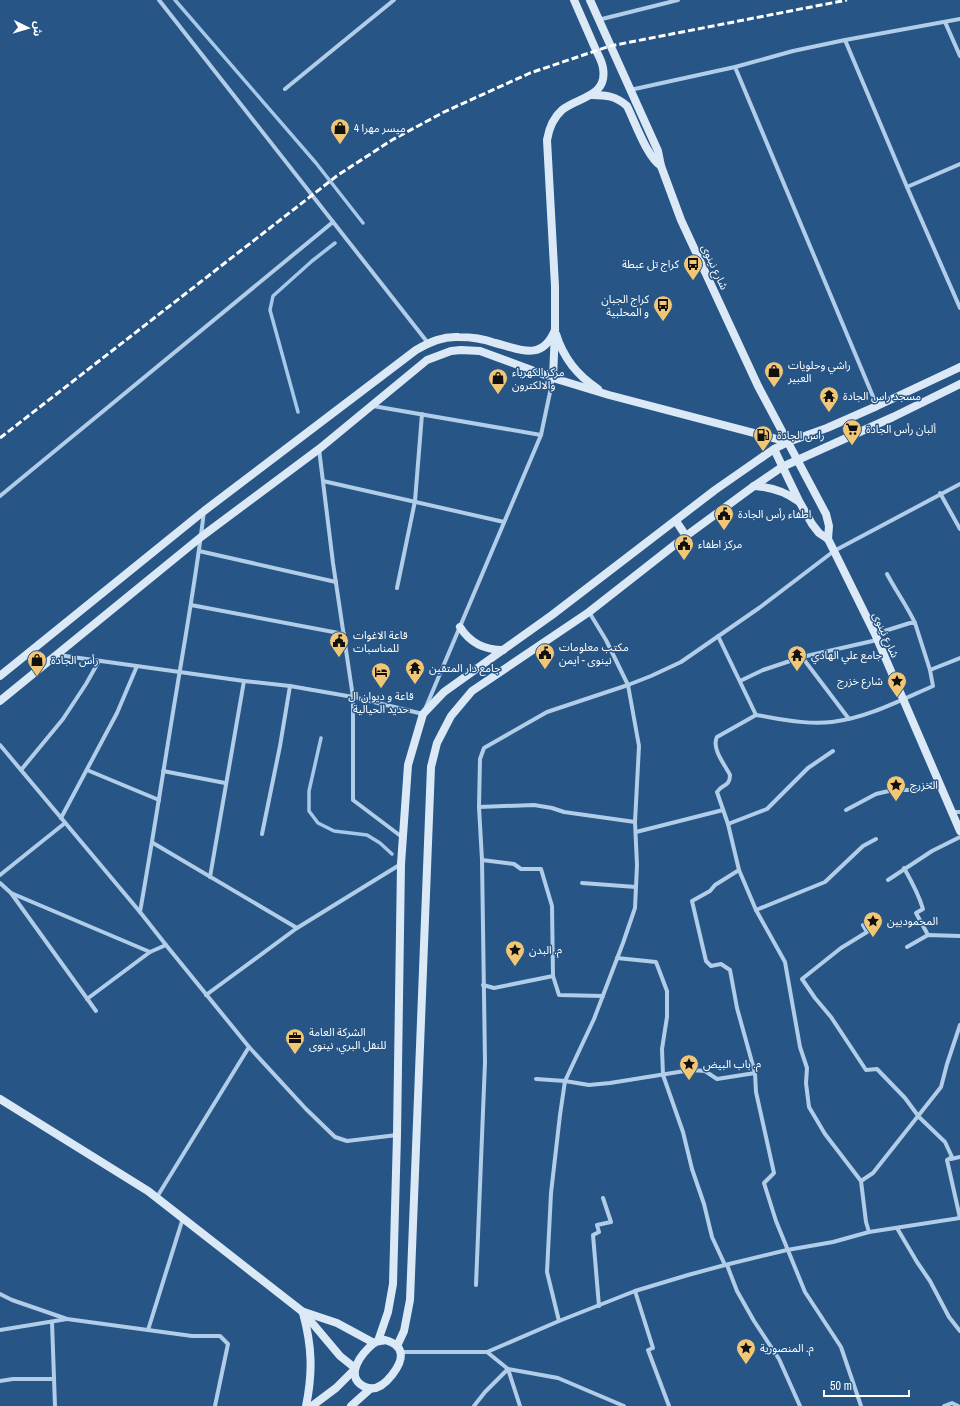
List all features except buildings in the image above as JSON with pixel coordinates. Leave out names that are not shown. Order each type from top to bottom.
[{"type":"main road","points":[[553,378],[555,330],[554,265],[547,140],[548,131],[556,116],[563,110],[592,95],[598,90],[603,78],[603,65],[574,0]]},
{"type":"main road","name":"شارع نينوى","points":[[590,0],[658,150],[661,166],[682,220],[726,317],[758,386],[826,514],[829,526],[828,539]]},
{"type":"main road","points":[[592,95],[607,95],[614,97],[627,106],[649,152],[654,160],[661,166]]},
{"type":"main road","points":[[0,676],[204,511],[428,343],[438,339],[459,337],[492,342],[520,351],[528,351],[542,347],[552,336],[555,330]]},
{"type":"main road","points":[[555,330],[563,350],[575,369],[590,384],[609,395]]},
{"type":"main road","points":[[459,337],[461,350]]},
{"type":"main road","points":[[0,701],[201,537],[319,449],[427,360],[443,353],[461,350],[480,351],[553,378],[609,395],[788,442]]},
{"type":"main road","points":[[312,1406],[336,1388],[355,1369],[360,1359],[376,1342],[388,1312],[394,1284],[402,837],[408,765],[423,714],[444,692],[552,615],[676,521],[714,490],[774,450],[788,442],[827,428],[877,406],[960,367]]},
{"type":"main road","points":[[0,1099],[157,1197],[303,1312],[340,1356],[355,1369],[356,1377],[364,1387],[370,1389],[382,1386],[400,1364],[401,1358],[399,1349],[410,1300],[430,767],[437,743],[451,716],[472,692],[589,612],[686,536],[782,467],[893,417],[960,384]]},
{"type":"main road","name":"شارع نينوى","points":[[774,450],[799,501],[816,530],[828,539],[876,637],[938,781],[956,812],[960,831]]},
{"type":"main road","points":[[754,486],[773,488],[799,501]]},
{"type":"main road","points":[[676,521],[686,536]]},
{"type":"main road","points":[[460,627],[471,640],[478,645],[490,649],[503,650]]},
{"type":"main road","points":[[303,1312],[336,1323],[376,1342],[385,1340],[392,1342],[399,1349]]},
{"type":"main road","points":[[303,1312],[309,1336],[312,1361],[311,1386],[306,1406]]},
{"type":"main road","points":[[351,1406],[370,1389]]},
{"type":"street","points":[[159,0],[428,343]]},
{"type":"street","points":[[285,89],[394,0]]},
{"type":"street","points":[[598,20],[678,0]]},
{"type":"street","points":[[630,90],[735,67],[793,51],[960,19]]},
{"type":"street","points":[[945,22],[960,56]]},
{"type":"street","points":[[845,40],[960,308]]},
{"type":"street","points":[[735,67],[877,406]]},
{"type":"street","points":[[907,187],[959,166]]},
{"type":"street","points":[[0,496],[333,222]]},
{"type":"street","points":[[56,655],[290,686],[353,697],[423,714],[541,435],[553,378]]},
{"type":"street","points":[[371,405],[541,435]]},
{"type":"street","points":[[397,588],[415,501],[422,414]]},
{"type":"street","points":[[319,449],[336,582],[353,697],[353,800],[402,837]]},
{"type":"street","points":[[323,481],[504,522]]},
{"type":"street","points":[[476,1285],[485,1062],[482,860],[479,807],[480,759],[484,748],[547,712],[628,685],[681,662],[759,608],[834,551],[960,484]]},
{"type":"street","points":[[940,494],[960,529]]},
{"type":"street","points":[[140,912],[153,843],[158,800],[200,550],[204,511]]},
{"type":"street","points":[[200,550],[336,582]]},
{"type":"street","points":[[869,1232],[866,1222],[861,1181],[825,1134],[809,1107],[806,1083],[807,1068],[800,1048],[785,962],[756,910],[739,870],[728,824],[717,792],[719,789],[728,784],[730,775],[715,747],[715,742],[717,737],[756,715],[803,722],[831,722],[849,719],[877,710],[933,686],[930,670],[915,623],[898,596],[887,574]]},
{"type":"street","points":[[191,605],[344,634]]},
{"type":"street","points":[[559,1321],[547,1272],[551,1193],[565,1081],[594,1020],[618,958],[635,908],[637,865],[635,822],[639,746],[628,685],[606,640],[589,612]]},
{"type":"street","points":[[740,681],[763,670],[802,657],[876,637],[910,623],[915,623]]},
{"type":"street","points":[[718,636],[756,715]]},
{"type":"street","points":[[802,657],[849,719]]},
{"type":"street","points":[[930,670],[960,658]]},
{"type":"street","points":[[21,770],[63,719],[99,661]]},
{"type":"street","points":[[61,818],[117,713],[137,666]]},
{"type":"street","points":[[210,877],[225,783],[244,681]]},
{"type":"street","points":[[262,834],[280,746],[290,686]]},
{"type":"street","points":[[0,745],[140,912],[249,1047],[310,1113],[335,1137],[347,1141],[397,1135]]},
{"type":"street","points":[[728,824],[766,809],[808,768],[833,751]]},
{"type":"street","points":[[87,770],[158,800]]},
{"type":"street","points":[[164,771],[225,783]]},
{"type":"street","points":[[846,810],[876,794],[893,790],[922,790],[938,781]]},
{"type":"street","points":[[479,807],[534,805],[564,812],[635,822]]},
{"type":"street","points":[[636,832],[723,810]]},
{"type":"street","points":[[0,875],[65,823]]},
{"type":"street","points":[[888,880],[904,868],[932,851],[960,837]]},
{"type":"street","points":[[756,910],[825,882],[863,846],[876,839]]},
{"type":"street","points":[[153,843],[296,928]]},
{"type":"street","points":[[482,860],[514,864],[521,869],[541,869],[552,906],[553,976],[559,996],[603,996]]},
{"type":"street","points":[[206,995],[296,928],[401,864]]},
{"type":"street","points":[[904,868],[916,889],[922,910],[916,913],[928,935]]},
{"type":"street","points":[[739,870],[715,884],[710,891],[692,901],[706,961],[711,966],[721,964],[730,970],[737,1008],[755,1073],[756,1092],[774,1173],[764,1183],[776,1221],[805,1292],[841,1347],[861,1406]]},
{"type":"street","points":[[0,883],[11,893],[96,1011]]},
{"type":"street","points":[[582,883],[636,886]]},
{"type":"street","points":[[11,893],[150,952]]},
{"type":"street","points":[[863,925],[867,932],[841,948],[802,979],[831,1017],[866,1070],[876,1069],[886,1078],[905,1098],[919,1117],[945,1142],[952,1157],[947,1160]]},
{"type":"street","points":[[907,947],[928,935],[960,936]]},
{"type":"street","points":[[87,999],[150,952],[166,945]]},
{"type":"street","points":[[618,958],[656,962],[667,991],[667,1017],[662,1049],[663,1075],[683,1132],[712,1237],[737,1291],[754,1321],[779,1359],[800,1406]]},
{"type":"street","points":[[483,985],[494,988],[553,976]]},
{"type":"street","points":[[861,1181],[873,1173],[919,1117],[941,1087],[960,1025]]},
{"type":"street","points":[[157,1197],[249,1047]]},
{"type":"street","points":[[536,1079],[565,1081],[589,1085],[692,1070],[705,1071],[717,1079],[755,1073]]},
{"type":"street","points":[[947,1160],[960,1157]]},
{"type":"street","points":[[399,1349],[488,1352],[559,1321],[635,1291],[726,1265],[788,1250],[833,1242],[869,1232],[960,1218],[947,1160]]},
{"type":"street","points":[[599,1306],[593,1235],[599,1232],[597,1224],[610,1222],[603,1198]]},
{"type":"street","points":[[148,1330],[183,1218]]},
{"type":"street","points":[[896,1228],[930,1281],[949,1317],[960,1331]]},
{"type":"street","points":[[635,1291],[653,1348],[648,1350],[669,1406]]},
{"type":"street","points":[[0,1294],[12,1300],[67,1319],[192,1336],[220,1336],[228,1344],[215,1406]]},
{"type":"street","points":[[0,1330],[67,1319]]},
{"type":"street","points":[[52,1322],[55,1406]]},
{"type":"street","points":[[488,1352],[508,1369],[558,1378],[624,1406]]},
{"type":"street","points":[[474,1406],[485,1392],[508,1369]]},
{"type":"street","points":[[508,1369],[520,1406]]},
{"type":"street","points":[[0,1381],[13,1379],[54,1379]]},
{"type":"street","points":[[944,1406],[952,1403],[958,1406]]},
{"type":"waterway","points":[[175,0],[316,163],[363,223]]},
{"type":"waterway","points":[[298,412],[270,310],[273,296],[312,261],[335,243]]},
{"type":"waterway","points":[[321,738],[309,791],[309,811],[318,823],[334,831],[367,835],[380,843],[392,854]]},
{"type":"railway","points":[[0,438],[338,175],[392,140],[444,112],[530,73],[610,46],[847,0]]},
{"type":"place","name":"ميسر مهرا 4","points":[[340,145]]},
{"type":"place","name":"كراج تل عبطة","points":[[693,281]]},
{"type":"place","name":"كراج الجبان و المحلبية","points":[[663,322]]},
{"type":"place","name":"راشي وحلويات العبير","points":[[774,388]]},
{"type":"place","name":"مركز الكهرباء والالكترون","points":[[498,395]]},
{"type":"place","name":"مسجد راس الجادة","points":[[829,413]]},
{"type":"place","name":"ألبان رأس الجادة","points":[[852,446]]},
{"type":"place","name":"راس الجادة","points":[[763,452]]},
{"type":"place","name":"اطفاء رأس الجادة","points":[[724,531]]},
{"type":"place","name":"مركز اطفاء","points":[[684,561]]},
{"type":"place","name":"قاعة الاغوات للمناسبات","points":[[339,658]]},
{"type":"place","name":"مكتب معلومات نينوى - ايمن","points":[[545,670]]},
{"type":"place","name":"جامع علي الهادي","points":[[797,672]]},
{"type":"place","name":"رأس الجادة","points":[[37,677]]},
{"type":"place","name":"جامع دار المتقين","points":[[415,685]]},
{"type":"place","name":"قاعة و ديوان ال حديد الحيالية","points":[[381,689]]},
{"type":"place","name":"شارع خزرج","points":[[897,698]]},
{"type":"place","name":"الخزرج","points":[[896,802]]},
{"type":"place","name":"المحموديين","points":[[873,938]]},
{"type":"place","name":"م. البدن","points":[[515,967]]},
{"type":"place","name":"الشركة العامة للنقل البري, نينوى","points":[[295,1055]]},
{"type":"place","name":"م. باب البيض","points":[[689,1081]]},
{"type":"place","name":"م. المنصورية","points":[[746,1365]]}]
